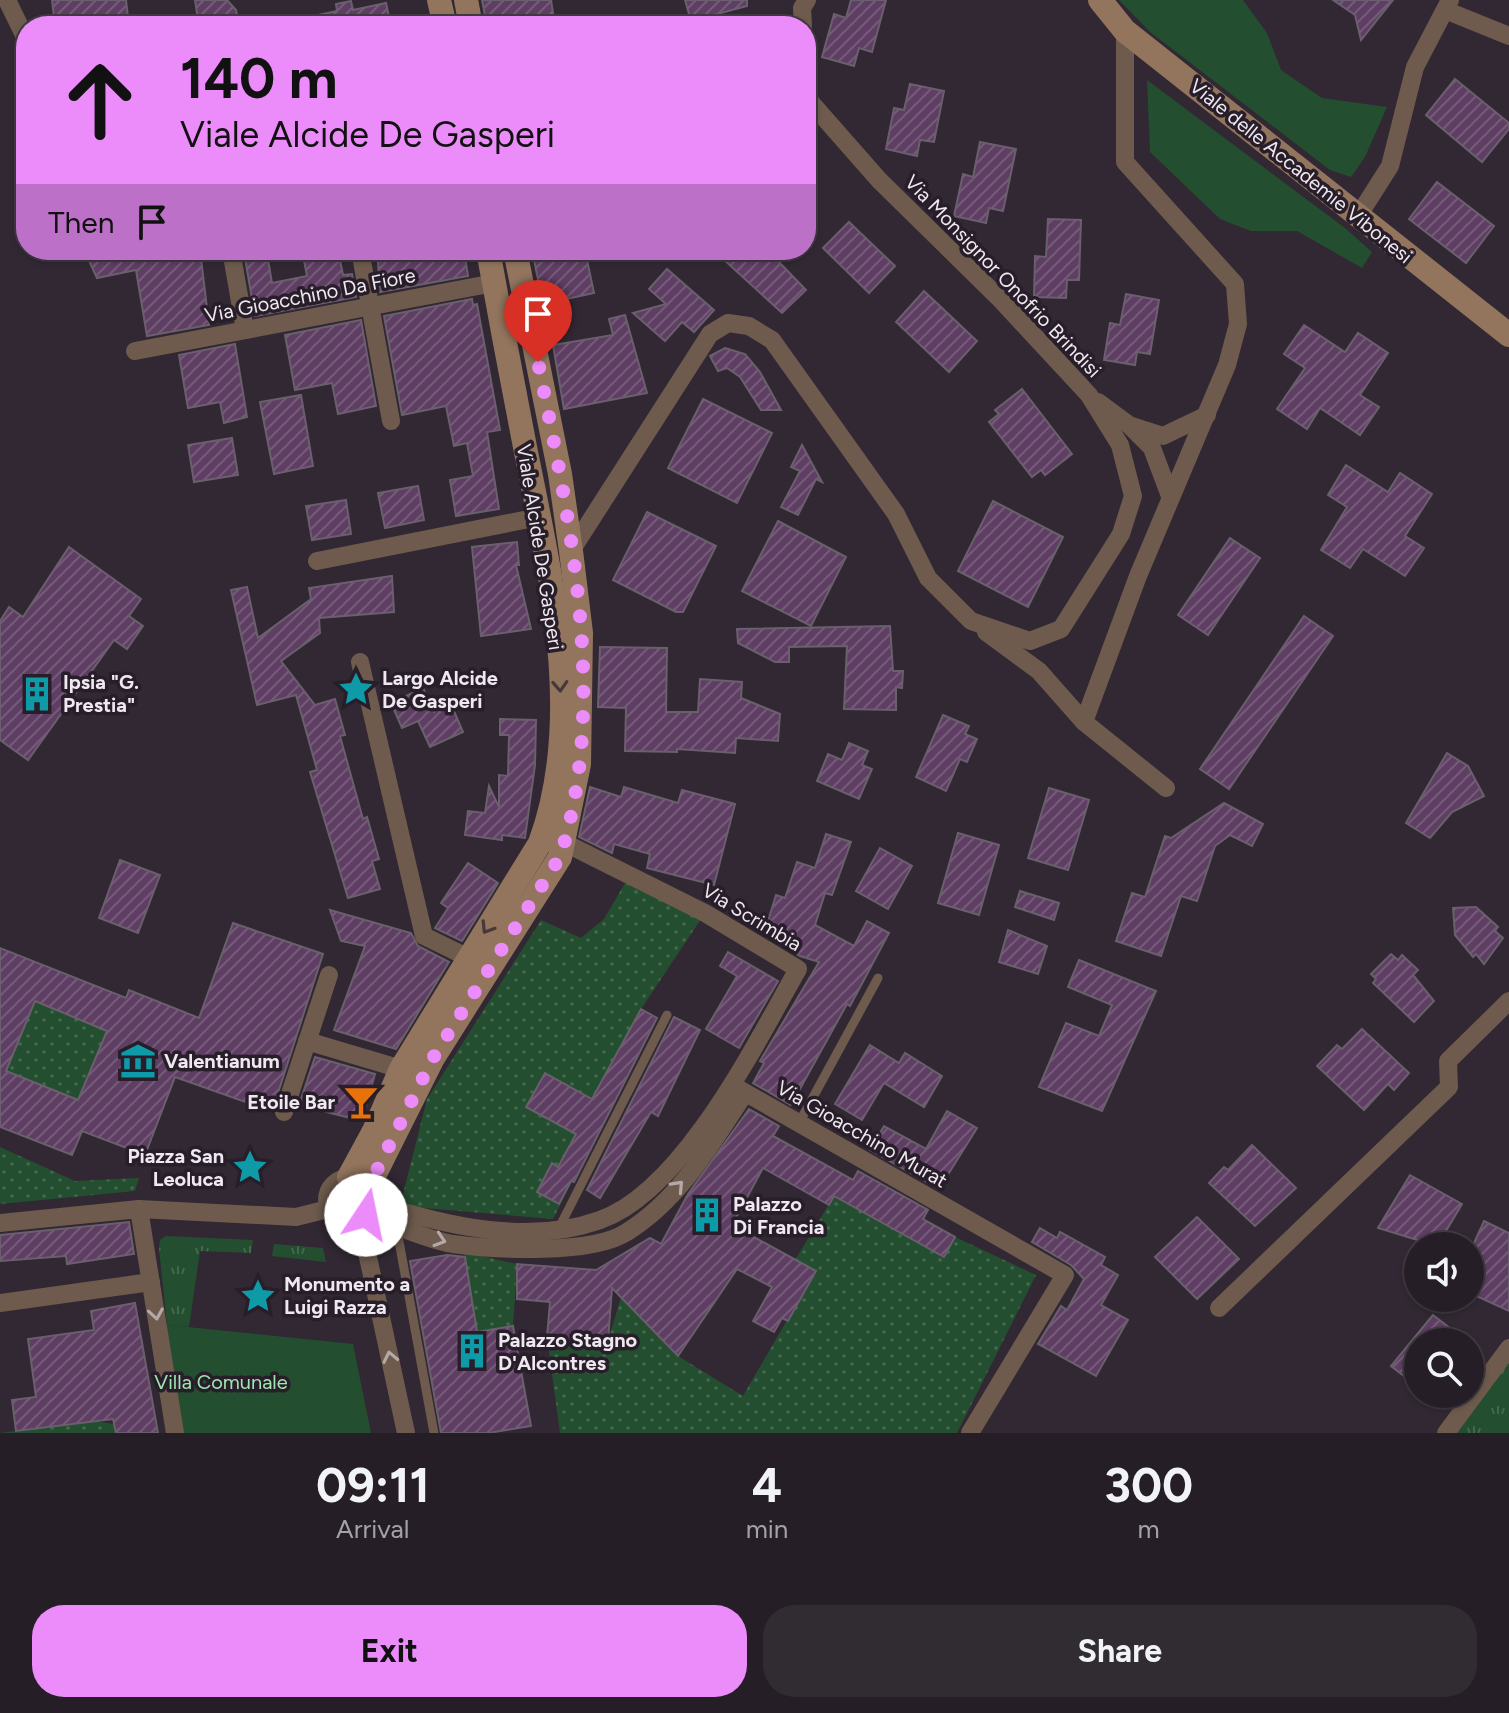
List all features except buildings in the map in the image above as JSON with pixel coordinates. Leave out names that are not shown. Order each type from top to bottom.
[{"type":"main road","name":"Viale delle Accademie Vibonesi","points":[[1100,0],[1125,31],[1357,218],[1509,335]]},
{"type":"main road","name":"Viale Alcide De Gasperi","points":[[363,1200],[401,1069],[540,843],[549,817],[556,776],[560,684],[553,604],[490,260]]},
{"type":"main road","name":"Viale Alcide De Gasperi","points":[[363,1200],[433,1058],[560,857],[579,764],[581,633],[571,551],[560,474],[517,260]]},
{"type":"street","points":[[7,0],[16,18]]},
{"type":"street","points":[[1357,218],[1390,166],[1415,67],[1447,5],[1509,36]]},
{"type":"street","points":[[1084,722],[1170,496],[1207,415],[1238,324],[1235,284],[1125,162],[1125,31]]},
{"type":"street","name":"Via Monsignor Onofrio Brindisi","points":[[571,551],[710,334],[728,323],[749,326],[772,340],[896,514],[928,578],[971,621],[1030,641],[1061,629],[1121,534],[1133,496],[1120,445],[1089,395],[999,298],[879,180],[816,108]]},
{"type":"street","points":[[233,260],[245,330]]},
{"type":"street","points":[[362,260],[391,421]]},
{"type":"street","name":"Via Gioacchino Da Fiore","points":[[135,351],[494,283]]},
{"type":"street","points":[[1089,395],[1129,425],[1152,448],[1170,496]]},
{"type":"street","points":[[1129,425],[1163,436],[1207,415]]},
{"type":"street","points":[[317,561],[539,517]]},
{"type":"street","points":[[971,621],[1039,671],[1084,722],[1166,788]]},
{"type":"street","points":[[360,662],[424,936],[469,958]]},
{"type":"street","name":"Via Scrimbia","points":[[565,843],[705,913],[798,969],[738,1089]]},
{"type":"street","points":[[284,1112],[329,975]]},
{"type":"street","points":[[1219,1308],[1449,1087],[1448,1061],[1509,1001]]},
{"type":"street","points":[[307,1041],[401,1069]]},
{"type":"street","points":[[363,1200],[338,1220],[328,1209],[330,1187],[426,1220],[501,1230],[558,1230],[601,1220],[637,1199],[738,1089]]},
{"type":"street","name":"Via Gioacchino Murat","points":[[363,1200],[396,1225],[452,1244],[563,1250],[606,1242],[626,1233],[682,1184],[738,1089],[1065,1275],[970,1433]]},
{"type":"street","points":[[363,1200],[406,1433]]},
{"type":"street","points":[[0,1223],[139,1209],[296,1217],[328,1209]]},
{"type":"street","points":[[139,1209],[175,1433]]},
{"type":"street","points":[[0,1303],[151,1282]]},
{"type":"street","points":[[1446,1433],[1509,1348]]},
{"type":"lane","points":[[799,1123],[878,978]]},
{"type":"lane","points":[[558,1230],[667,1015]]},
{"type":"lane","points":[[396,1225],[434,1433]]},
{"type":"green space","points":[[1119,0],[1243,0],[1267,33],[1281,70],[1322,98],[1387,107],[1365,157],[1351,177],[1330,170],[1150,32]]},
{"type":"green space","points":[[1147,80],[1345,228],[1372,252],[1362,268],[1297,231],[1251,231],[1220,219],[1150,152]]},
{"type":"green space","points":[[625,883],[701,919],[641,1009],[653,1024],[553,1219],[400,1206],[427,1099],[541,920],[581,938],[604,919]]},
{"type":"green space","points":[[35,1001],[107,1031],[78,1100],[6,1071]]},
{"type":"green space","points":[[0,1147],[75,1181],[139,1178],[135,1191],[0,1204]]},
{"type":"green space","points":[[349,1177],[372,1202],[353,1222],[332,1215],[327,1201],[330,1187]]},
{"type":"green space","points":[[834,1196],[944,1257],[955,1237],[1036,1275],[957,1433],[560,1433],[547,1337],[608,1341],[621,1297],[678,1356],[743,1396],[815,1272],[795,1260]]},
{"type":"green space","points":[[166,1236],[253,1240],[251,1253],[200,1251],[189,1327],[167,1325],[159,1248],[160,1240]]},
{"type":"green space","points":[[274,1244],[323,1248],[326,1262],[272,1256]]},
{"type":"green space","points":[[464,1252],[517,1264],[513,1326],[477,1332]]},
{"type":"green space","name":"Villa Comunale","points":[[158,1324],[353,1344],[371,1433],[175,1433]]},
{"type":"green space","points":[[1509,1349],[1509,1433],[1446,1433],[1465,1408],[1484,1408],[1484,1382]]},
{"type":"green space","points":[[94,1421],[114,1424],[116,1433],[0,1433]]},
{"type":"place","name":"Largo Alcide De Gasperi","points":[[356,689]]},
{"type":"place","name":"Ipsia \"G. Prestia\"","points":[[37,694]]},
{"type":"place","name":"Valentianum","points":[[138,1061]]},
{"type":"place","name":"Etoile Bar","points":[[361,1102]]},
{"type":"place","name":"Piazza San Leoluca","points":[[250,1167]]},
{"type":"place","name":"Palazzo Di Francia","points":[[707,1215]]},
{"type":"place","name":"Monumento a Luigi Razza","points":[[258,1296]]},
{"type":"place","name":"Palazzo Stagno D'Alcontres","points":[[472,1351]]},
{"type":"route","points":[[366,1215],[372,1202],[368,1188],[433,1058],[560,857],[565,843],[579,764],[581,633],[560,474],[538,362]]}]
